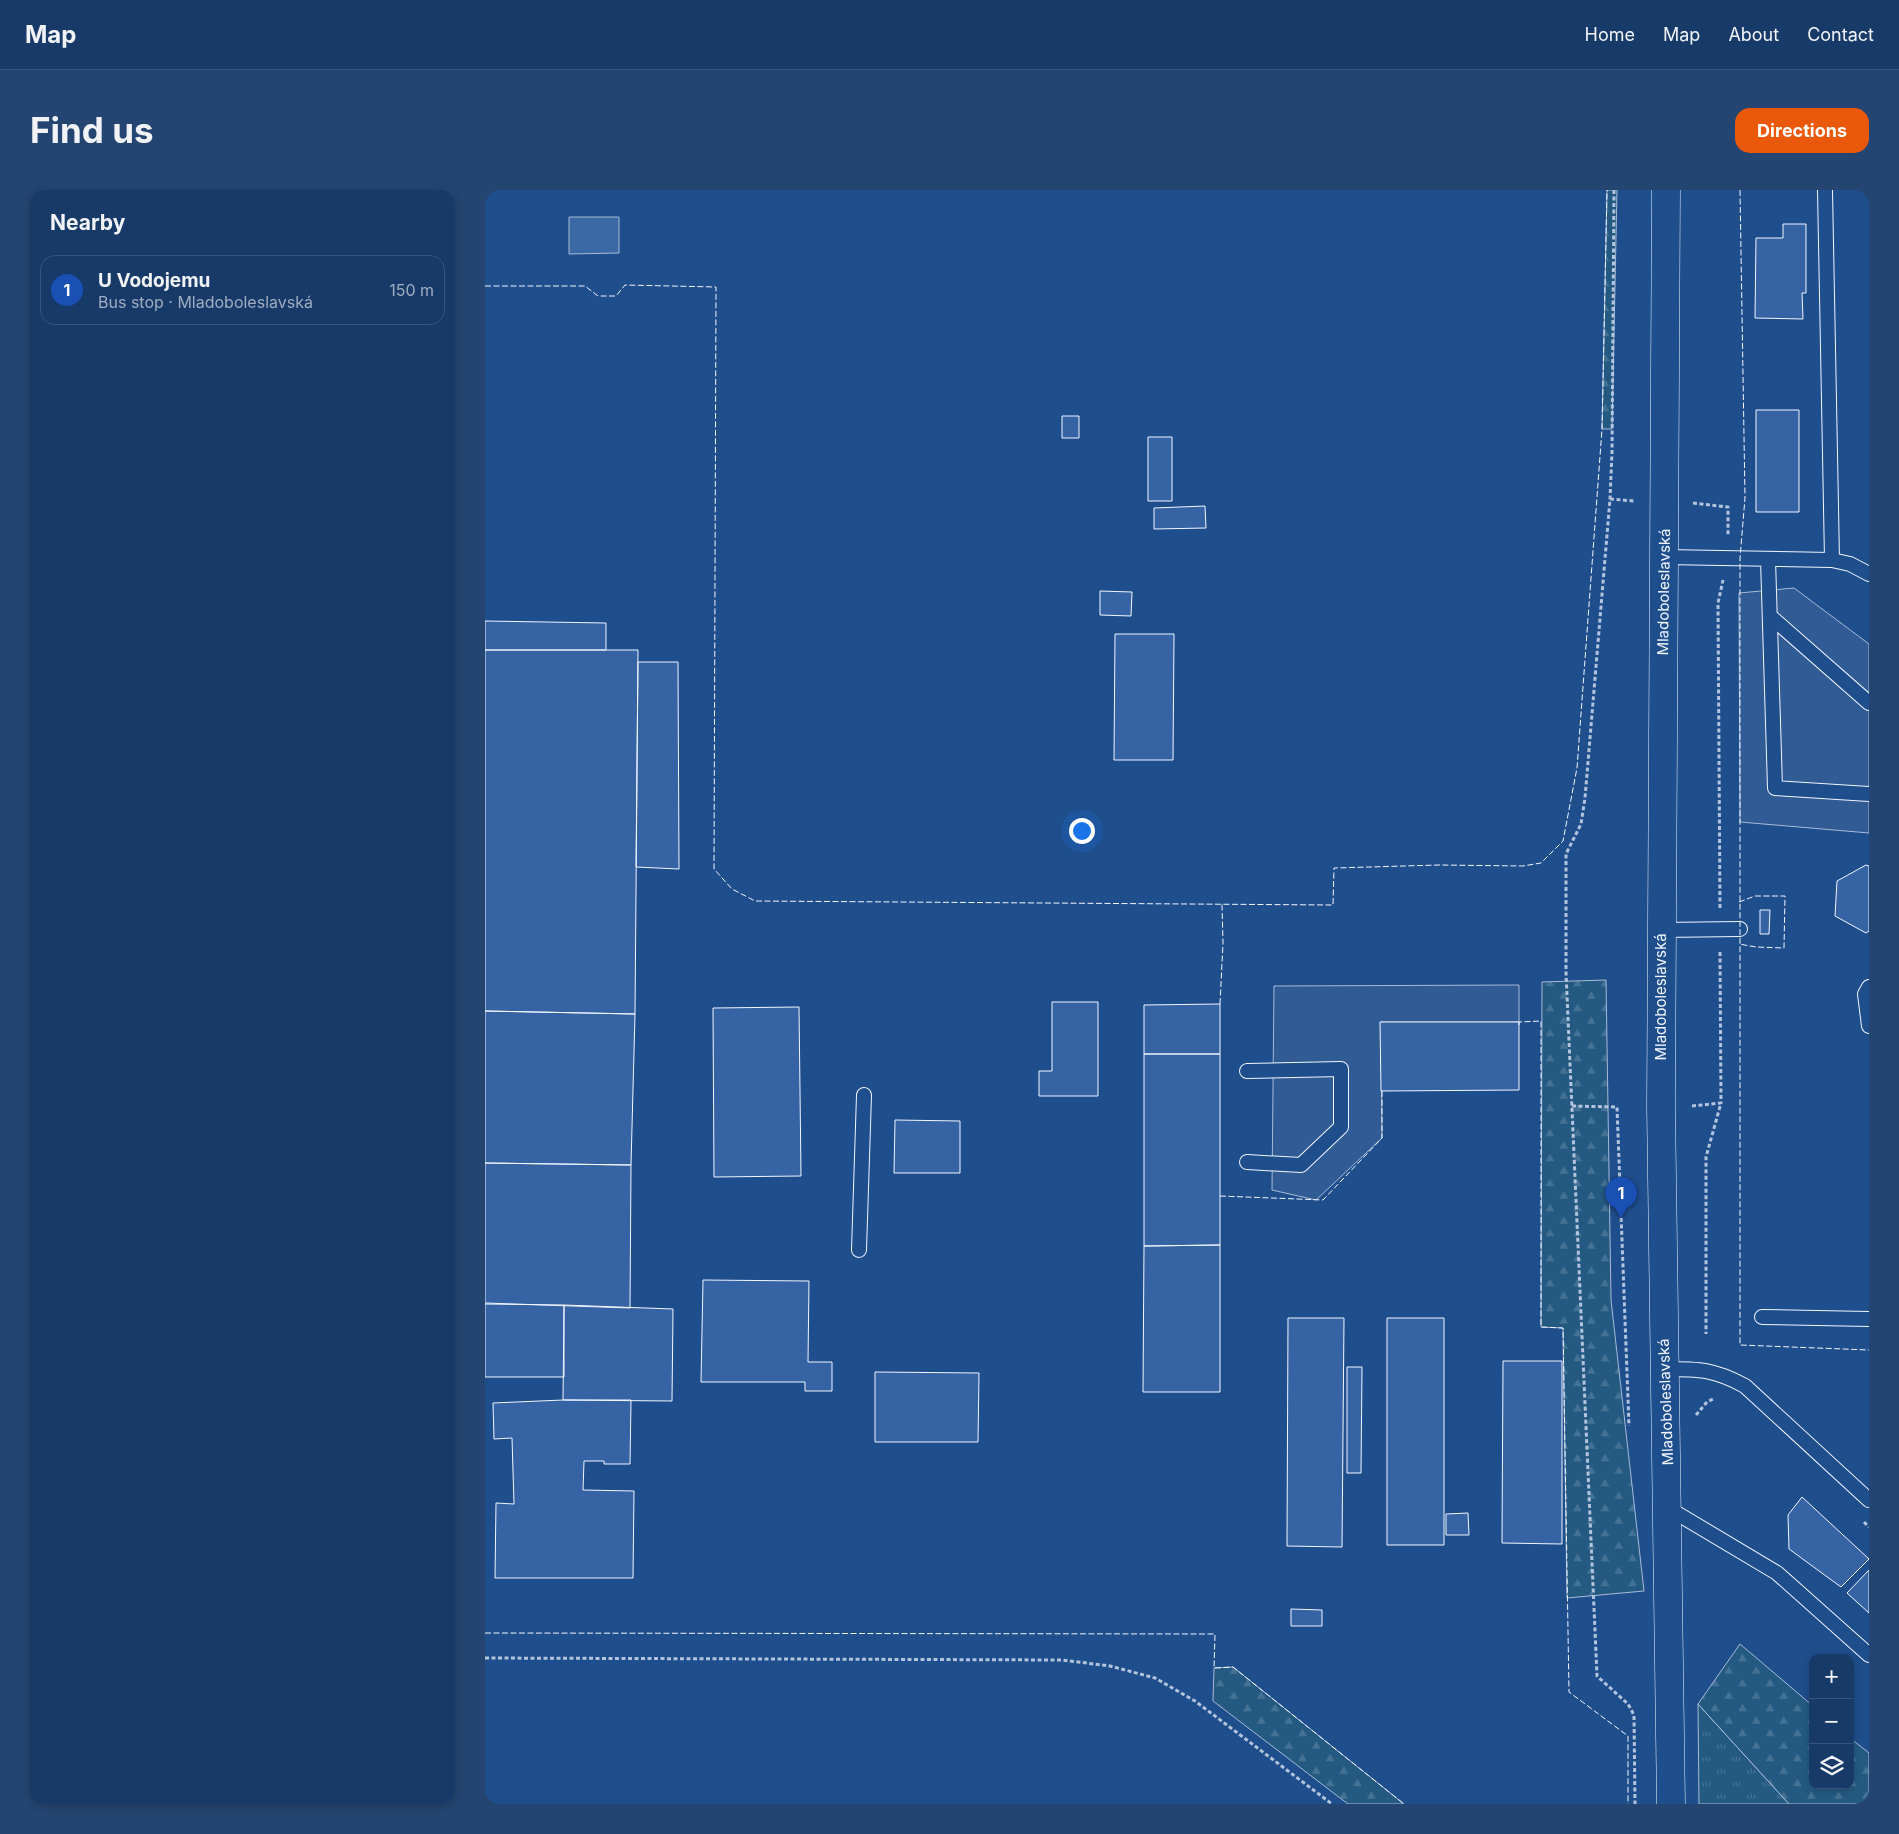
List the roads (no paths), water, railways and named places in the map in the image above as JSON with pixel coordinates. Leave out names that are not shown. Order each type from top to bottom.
[{"type":"main road","name":"Mladoboleslavská","points":[[1665,190],[1661,930],[1664,1369],[1668,1508],[1671,1804]]},
{"type":"lane","points":[[1825,190],[1832,560]]},
{"type":"lane","points":[[1664,557],[1832,560],[1850,564],[1869,574]]},
{"type":"lane","points":[[1768,559],[1775,788],[1869,794]]},
{"type":"lane","points":[[1770,616],[1869,703]]},
{"type":"lane","points":[[1661,930],[1740,929]]},
{"type":"lane","points":[[1869,987],[1865,994],[1869,1026]]},
{"type":"lane","points":[[1247,1071],[1341,1069],[1341,1127],[1301,1165],[1247,1162]]},
{"type":"lane","points":[[859,1250],[864,1095]]},
{"type":"lane","points":[[1761,1317],[1869,1319]]},
{"type":"lane","points":[[1664,1369],[1706,1369],[1728,1376],[1745,1386],[1869,1500]]},
{"type":"lane","points":[[1668,1508],[1777,1573],[1869,1655]]},
{"type":"place","name":"U Vodojemu","points":[[1621,1218]]}]
